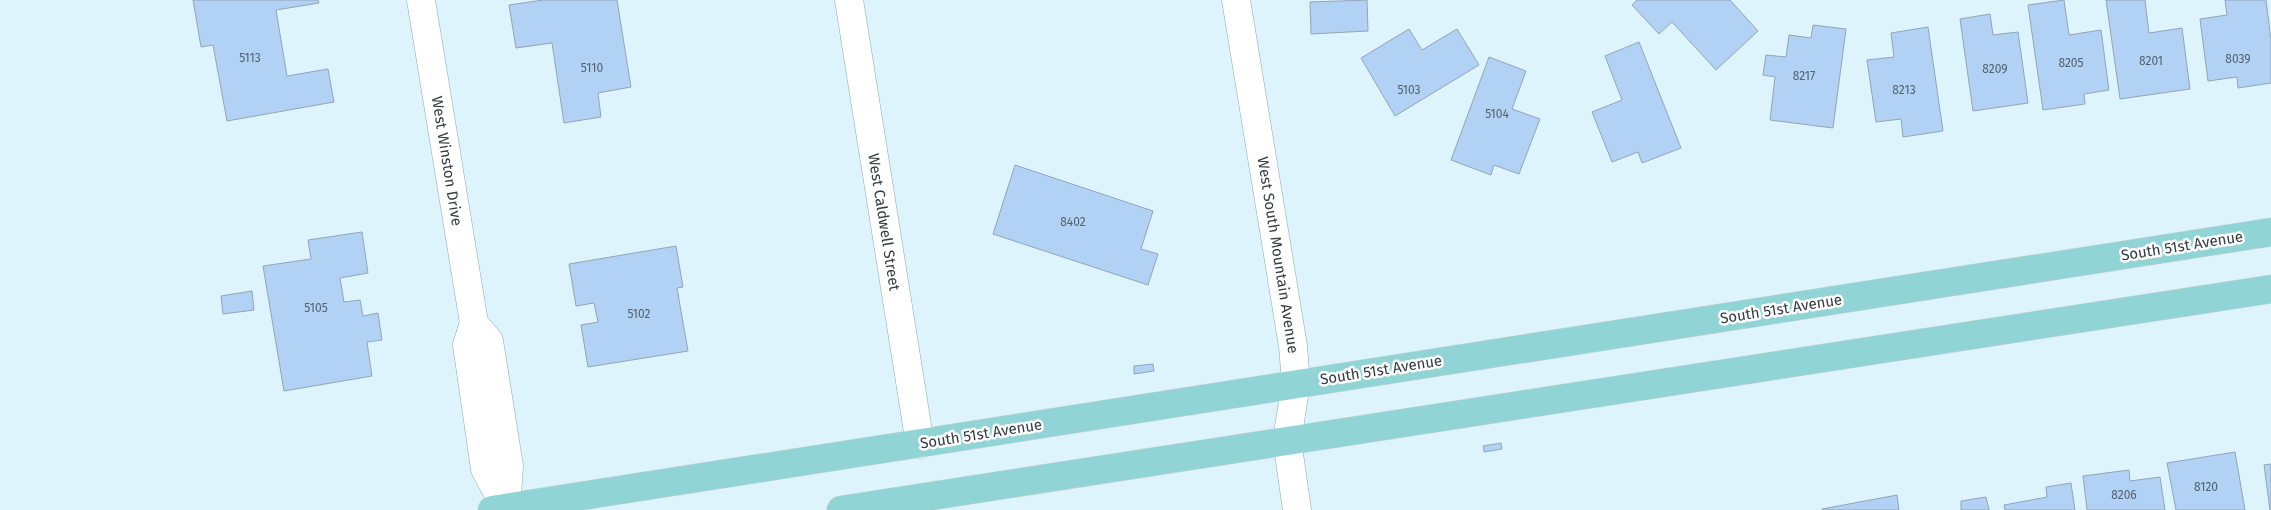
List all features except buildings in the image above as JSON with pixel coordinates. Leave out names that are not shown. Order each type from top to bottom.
[{"type":"main road","name":"South 51st Avenue","points":[[501,509],[1296,383],[2271,232]]},
{"type":"main road","points":[[841,510],[2271,289]]},
{"type":"street","name":"West Winston Drive","points":[[421,0],[474,323],[467,345],[485,392],[509,466],[501,509]]},
{"type":"street","name":"West Caldwell Street","points":[[849,0],[920,444]]},
{"type":"street","name":"West South Mountain Avenue","points":[[1236,0],[1292,332],[1296,383],[1287,440],[1297,510]]}]
